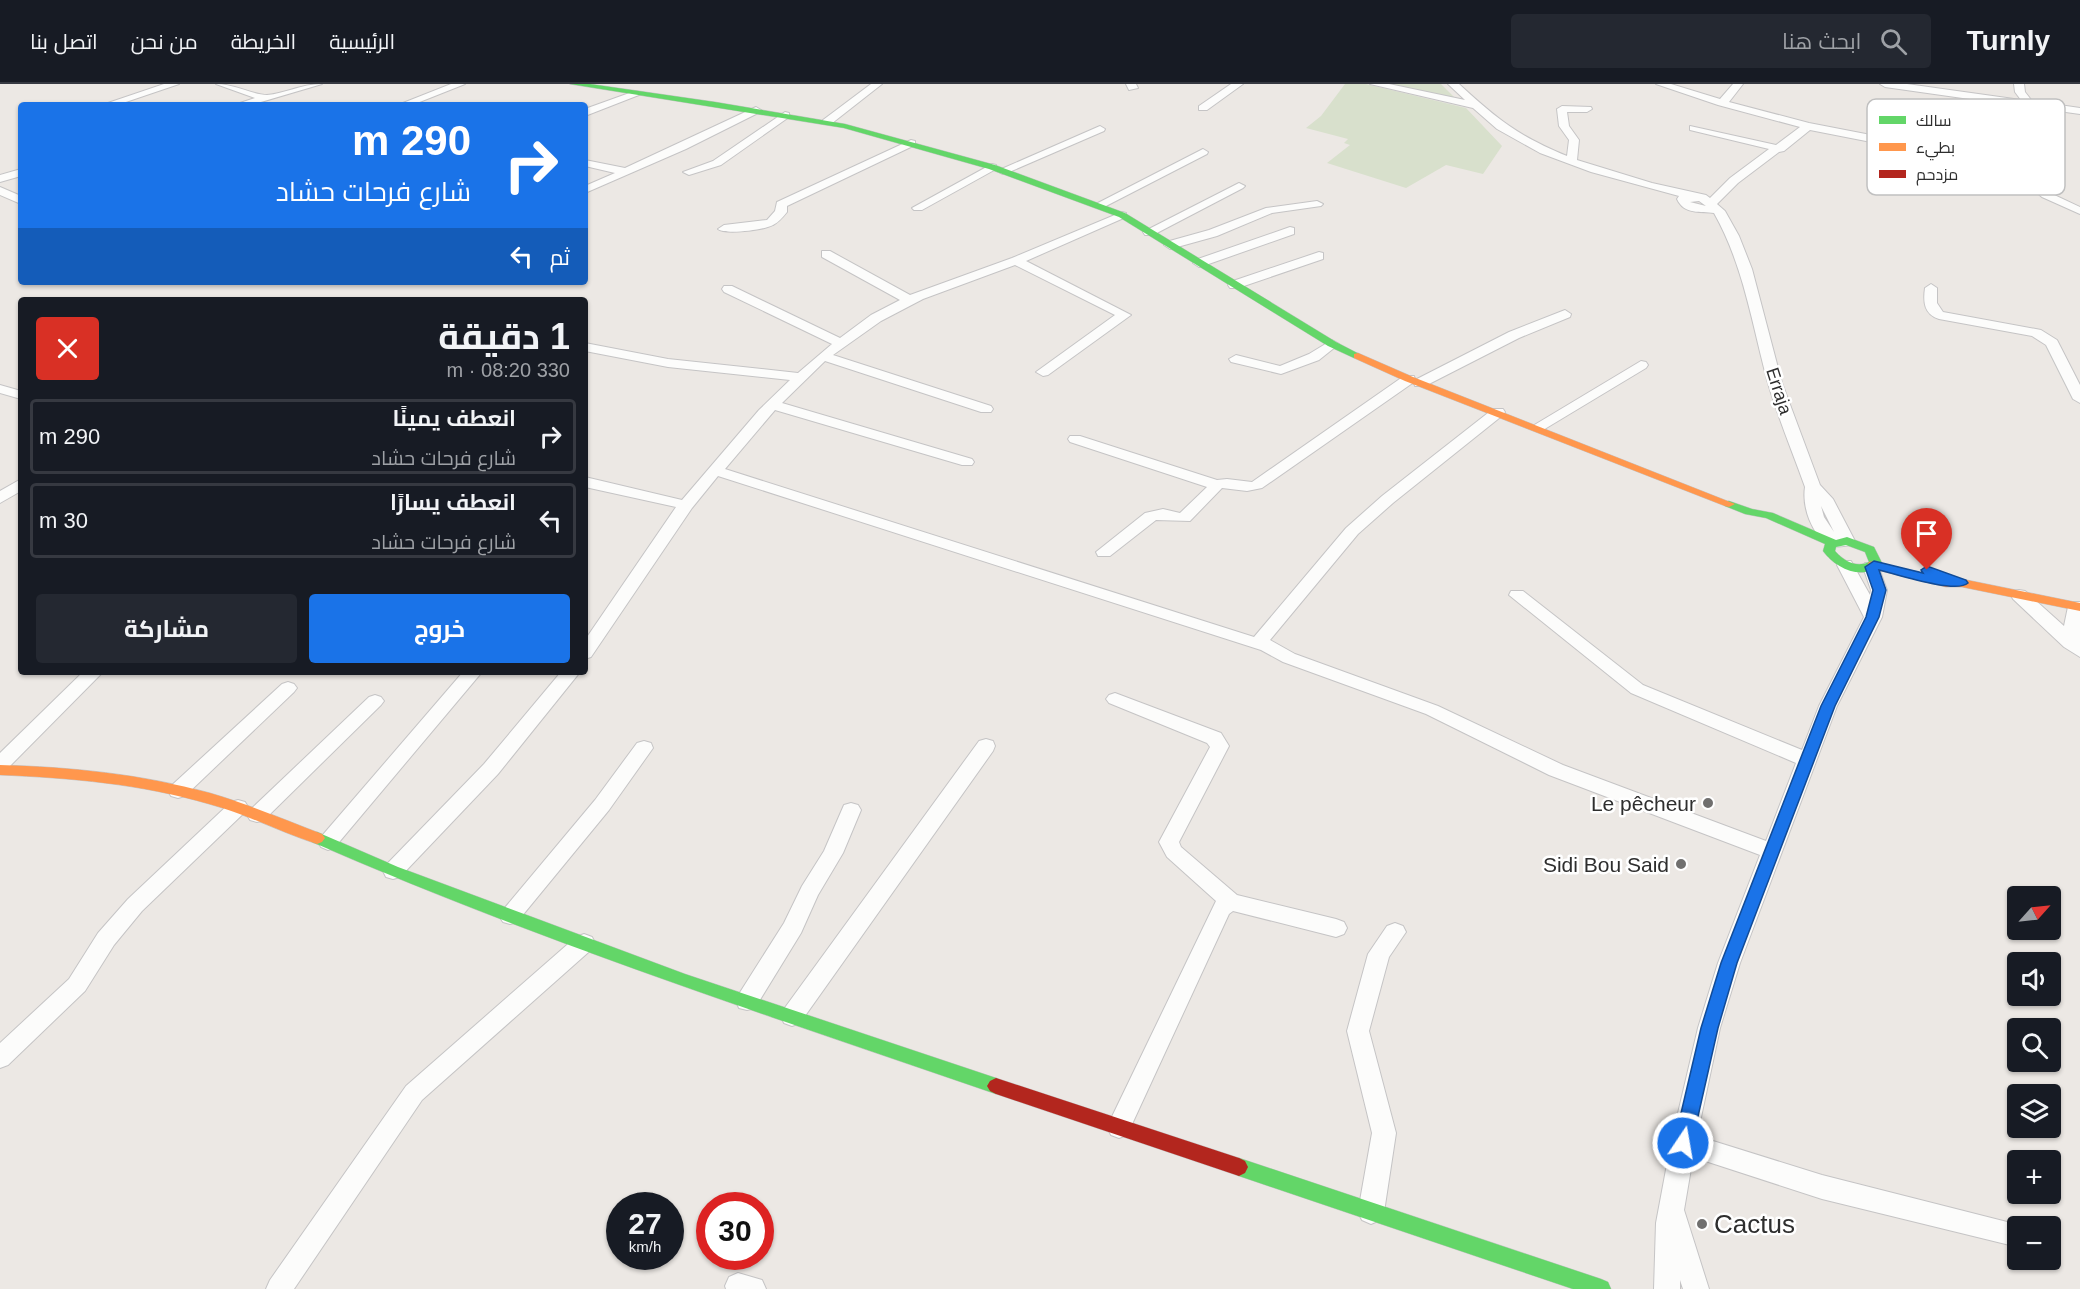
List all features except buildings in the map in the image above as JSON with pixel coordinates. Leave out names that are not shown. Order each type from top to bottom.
[{"type":"main road","points":[[574,84],[827,122],[911,143],[998,169],[1122,215],[1332,344],[1414,380],[1498,411],[1749,512],[1769,515],[1836,544],[1861,545],[1873,562],[1946,583],[1962,583],[2078,607]]},
{"type":"main road","points":[[1836,544],[1834,559],[1845,565],[1859,568],[1873,562]]},
{"type":"main road","points":[[0,770],[68,772],[152,785],[248,811],[510,916],[747,1001],[1597,1289]]},
{"type":"street","points":[[117,102],[174,84]]},
{"type":"street","points":[[220,84],[266,98]]},
{"type":"street","points":[[251,102],[317,84]]},
{"type":"street","points":[[411,102],[460,84]]},
{"type":"street","points":[[827,122],[877,84]]},
{"type":"street","points":[[1203,108],[1238,84]]},
{"type":"street","points":[[1375,84],[1474,98]]},
{"type":"street","points":[[1453,84],[1474,98],[1501,127],[1529,144],[1639,183],[1701,202],[1715,219],[1732,232]]},
{"type":"street","points":[[1661,84],[1722,104],[1808,126],[1867,138]]},
{"type":"street","points":[[1722,104],[1738,84]]},
{"type":"street","points":[[1885,84],[1998,99]]},
{"type":"street","points":[[2019,84],[2020,92],[2025,99]]},
{"type":"street","points":[[588,113],[639,93]]},
{"type":"street","points":[[1572,160],[1574,140],[1564,126],[1562,108],[1587,109]]},
{"type":"street","points":[[2065,109],[2080,111]]},
{"type":"street","points":[[588,189],[682,147],[756,110]]},
{"type":"street","points":[[689,172],[717,162],[785,115]]},
{"type":"street","points":[[1701,202],[1780,149],[1808,126]]},
{"type":"street","points":[[918,208],[998,169],[1100,129]]},
{"type":"street","points":[[1694,129],[1780,149]]},
{"type":"street","points":[[724,229],[767,224],[781,212],[779,207],[785,202],[911,143]]},
{"type":"street","points":[[1100,205],[1203,152]]},
{"type":"street","points":[[588,165],[626,172]]},
{"type":"street","points":[[859,166],[870,178]]},
{"type":"street","points":[[0,178],[18,173]]},
{"type":"street","points":[[1149,232],[1239,186]]},
{"type":"street","points":[[0,190],[18,199]]},
{"type":"street","points":[[2046,195],[2080,211]]},
{"type":"street","name":"Erraja","points":[[1701,202],[1732,232],[1750,285],[1774,383],[1813,487],[1810,498],[1823,530],[1836,544]]},
{"type":"street","points":[[1170,245],[1213,233],[1270,210],[1317,204]]},
{"type":"street","points":[[588,649],[686,505],[714,470],[772,405],[823,356],[876,318],[909,300],[1016,261],[1122,215]]},
{"type":"street","points":[[1199,263],[1290,231]]},
{"type":"street","points":[[826,254],[909,300]]},
{"type":"street","points":[[1234,285],[1319,256]]},
{"type":"street","points":[[1016,261],[1124,315],[1043,372]]},
{"type":"street","points":[[1931,288],[1929,306],[1938,315],[2036,333],[2045,337],[2052,343],[2080,399]]},
{"type":"street","points":[[728,289],[841,344]]},
{"type":"street","points":[[1104,552],[1151,516],[1163,514],[1184,518],[1216,485],[1227,482],[1245,487],[1257,485],[1414,380],[1565,314]]},
{"type":"street","points":[[1236,359],[1281,370],[1314,357],[1332,344]]},
{"type":"street","points":[[588,348],[668,363],[799,377]]},
{"type":"street","points":[[823,356],[986,409]]},
{"type":"street","points":[[1538,428],[1641,365]]},
{"type":"street","points":[[0,389],[18,394]]},
{"type":"street","points":[[772,405],[967,462]]},
{"type":"street","points":[[1257,644],[1284,616],[1311,579],[1350,533],[1387,498],[1455,449],[1498,411]]},
{"type":"street","points":[[1075,440],[1216,485]]},
{"type":"street","points":[[714,470],[1257,644],[1264,644],[1289,658],[1440,713],[1556,770],[1592,785],[1771,851]]},
{"type":"street","points":[[588,483],[686,505]]},
{"type":"street","points":[[0,498],[18,486]]},
{"type":"street","points":[[1667,1289],[1666,1245],[1672,1207],[1683,1143],[1709,1028],[1729,963],[1828,706],[1873,617],[1880,590],[1873,562]]},
{"type":"street","points":[[1845,565],[1873,617]]},
{"type":"street","points":[[1517,595],[1636,689],[1807,760]]},
{"type":"street","points":[[2019,595],[2075,647]]},
{"type":"street","points":[[2075,647],[2078,607]]},
{"type":"street","points":[[0,764],[91,675]]},
{"type":"street","points":[[328,842],[469,675]]},
{"type":"street","points":[[393,871],[491,769],[569,675]]},
{"type":"street","points":[[178,792],[288,688]]},
{"type":"street","points":[[1115,699],[1214,738],[1220,746],[1169,842],[1174,852],[1231,902],[1336,928]]},
{"type":"street","points":[[1,1057],[77,985],[90,969],[106,939],[135,904],[248,811],[375,701]]},
{"type":"street","points":[[792,1016],[986,746]]},
{"type":"street","points":[[510,916],[602,805],[644,748]]},
{"type":"street","points":[[747,1001],[793,927],[809,892],[833,853],[851,810]]},
{"type":"street","points":[[1119,1127],[1221,908],[1231,902]]},
{"type":"street","points":[[1371,1212],[1384,1134],[1358,1031],[1378,954],[1395,932]]},
{"type":"street","points":[[279,1289],[414,1093],[462,1048],[584,943]]},
{"type":"street","points":[[1683,1143],[1833,1190],[2007,1234]]},
{"type":"street","points":[[1672,1207],[1696,1289]]},
{"type":"green space","points":[[1345,84],[1366,84],[1466,108],[1502,146],[1483,174],[1446,165],[1406,188],[1327,163],[1350,145],[1344,143],[1348,139],[1306,128],[1321,116]]},
{"type":"green space","points":[[1382,84],[1441,84],[1458,101]]},
{"type":"traffic: fast","points":[[574,84],[715,104],[845,126],[992,167],[1122,215],[1332,344],[1358,356]]},
{"type":"traffic: fast","points":[[1729,504],[1749,512],[1769,515],[1833,543]]},
{"type":"traffic: fast","points":[[1847,541],[1870,550],[1876,563],[1857,568],[1838,561],[1829,551],[1830,545],[1847,541]]},
{"type":"traffic: fast","points":[[317,838],[393,871],[680,979],[996,1086]]},
{"type":"traffic: fast","points":[[1239,1167],[1601,1289]]},
{"type":"traffic: slow","points":[[1358,356],[1409,379],[1729,504]]},
{"type":"traffic: slow","points":[[1873,565],[1946,583],[1962,583],[2080,607]]},
{"type":"traffic: slow","points":[[0,770],[91,776],[181,791],[240,808],[317,838]]},
{"type":"traffic: jam","points":[[996,1086],[1239,1167]]},
{"type":"place","name":"Le pêcheur","points":[[1708,803]]},
{"type":"place","name":"Sidi Bou Said","points":[[1681,864]]},
{"type":"place","name":"Cactus","points":[[1702,1224]]},
{"type":"route","points":[[1683,1143],[1709,1028],[1729,963],[1828,706],[1873,617],[1880,590],[1871,567],[1874,565],[1946,583],[1962,583],[1927,570]]}]
